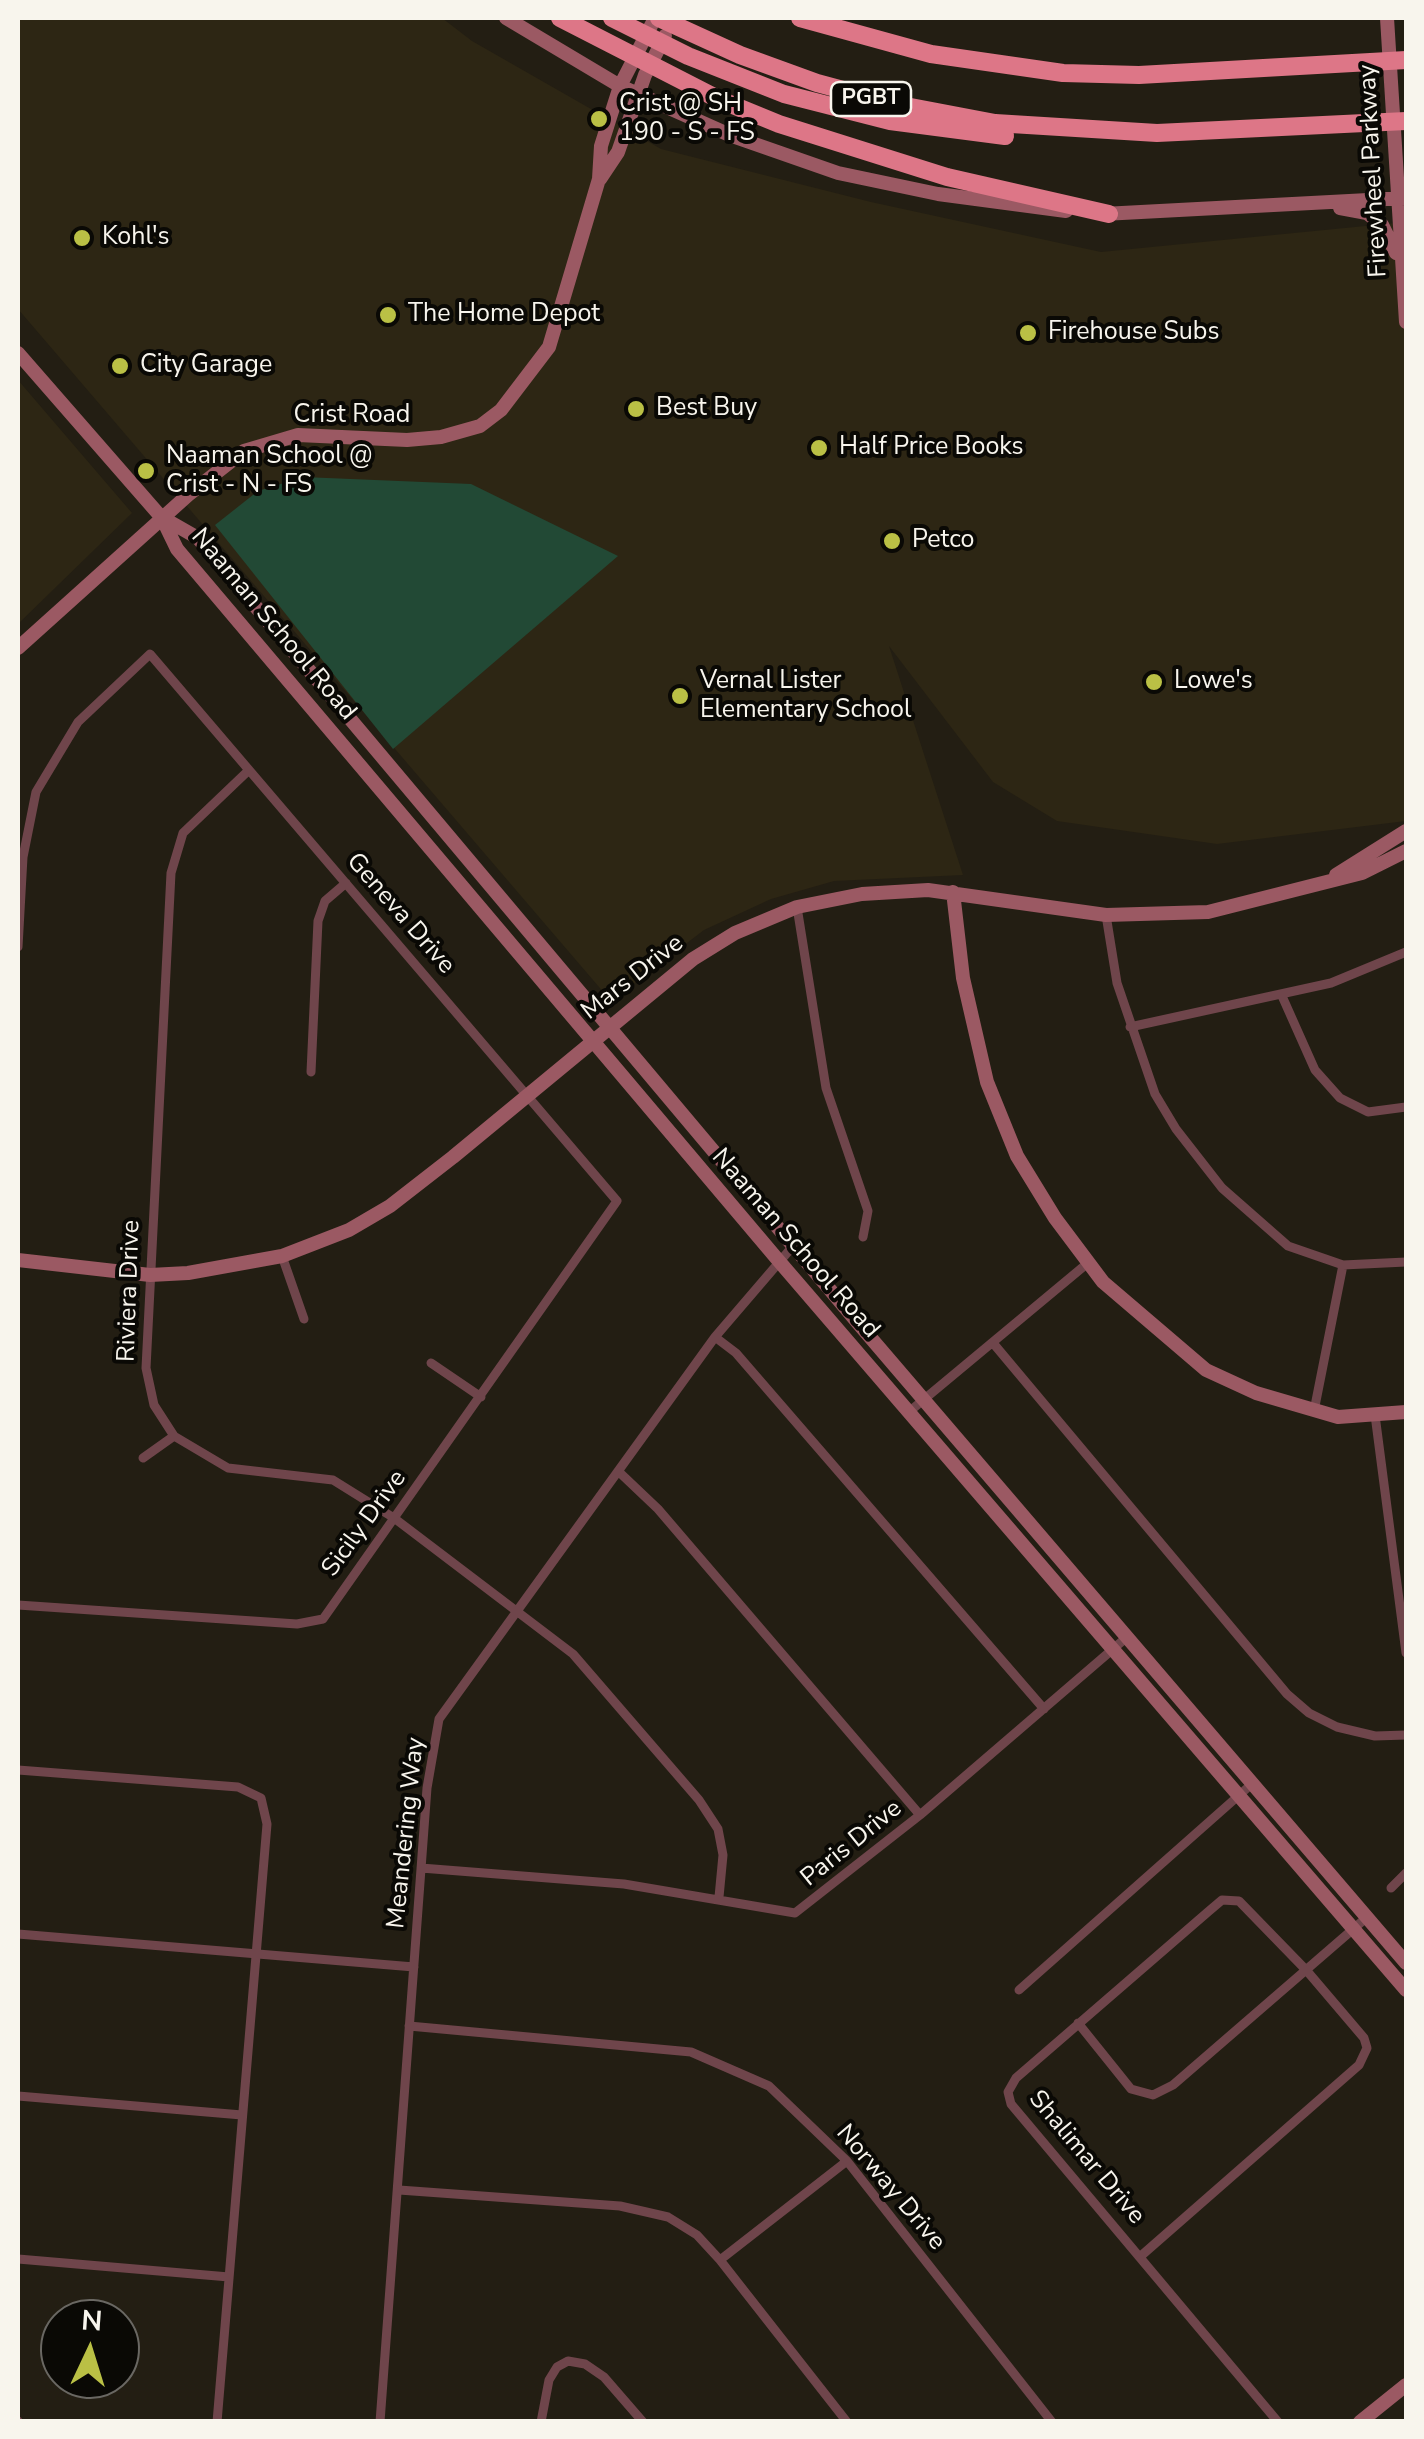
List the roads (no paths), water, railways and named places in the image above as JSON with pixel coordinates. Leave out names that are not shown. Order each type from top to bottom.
[{"type":"highway","points":[[560,18],[704,92],[795,130],[946,177],[1109,214]]},
{"type":"highway","points":[[612,18],[720,68],[841,110],[969,133],[1050,140],[1096,132]]},
{"type":"highway","name":"PGBT","points":[[657,18],[759,62],[876,100],[974,120],[1096,132],[1406,121]]},
{"type":"highway","name":"PGBT","points":[[800,18],[931,54],[1062,72],[1139,75],[1406,60]]},
{"type":"main road","points":[[506,18],[620,86],[732,136],[838,173],[994,203],[1109,214],[1402,198]]},
{"type":"main road","name":"Crist Road","points":[[18,648],[219,468],[272,439],[298,435],[407,440],[440,437],[480,426],[501,410],[549,347],[599,179],[600,146],[620,86],[657,18]]},
{"type":"main road","name":"Crist Road","points":[[599,179],[618,152],[645,75],[675,18]]},
{"type":"main road","name":"Firewheel Parkway","points":[[1388,18],[1402,198],[1406,322]]},
{"type":"main road","points":[[1260,206],[1366,213],[1391,237],[1403,278]]},
{"type":"main road","name":"Naaman School Road","points":[[18,353],[162,518],[177,549],[778,1260],[1113,1649],[1240,1796],[1361,1924],[1406,1963]]},
{"type":"main road","name":"Naaman School Road","points":[[162,518],[198,538],[793,1246],[1254,1782],[1406,1990]]},
{"type":"main road","name":"Mars Drive","points":[[1332,878],[1406,831]]},
{"type":"main road","name":"Mars Drive","points":[[18,1260],[150,1275],[224,1270],[282,1256],[349,1230],[390,1206],[711,946],[797,908],[862,894],[953,892],[1106,915],[1208,912],[1261,902],[1332,878],[1362,873],[1406,851]]},
{"type":"main road","points":[[953,892],[964,978],[987,1082],[1017,1156],[1103,1282],[1206,1370],[1256,1393],[1338,1416],[1406,1412]]},
{"type":"main road","points":[[1360,2422],[1406,2386]]},
{"type":"street","name":"Geneva Drive","points":[[18,947],[23,856],[36,792],[78,722],[150,654],[618,1201]]},
{"type":"street","name":"Riviera Drive","points":[[174,1436],[154,1405],[146,1368],[167,926],[175,846],[193,821],[249,770]]},
{"type":"street","points":[[310,1072],[318,920],[325,902],[346,883]]},
{"type":"street","points":[[797,908],[826,1088],[868,1210],[862,1237]]},
{"type":"street","points":[[1106,915],[1116,983],[1162,1106],[1222,1188],[1288,1246],[1343,1266],[1406,1262]]},
{"type":"street","points":[[1130,1027],[1331,983],[1406,952]]},
{"type":"street","points":[[1282,996],[1315,1070],[1340,1098],[1368,1112],[1406,1107]]},
{"type":"street","name":"Sicily Drive","points":[[18,1605],[312,1624],[323,1619],[618,1201]]},
{"type":"street","name":"Meandering Way","points":[[380,2422],[426,1788],[439,1719],[715,1337],[793,1246]]},
{"type":"street","points":[[282,1256],[304,1319]]},
{"type":"street","points":[[910,1412],[1088,1262]]},
{"type":"street","points":[[1314,1411],[1343,1266]]},
{"type":"street","points":[[715,1337],[736,1353],[1044,1709]]},
{"type":"street","points":[[992,1343],[1288,1694],[1309,1713],[1337,1727],[1375,1736],[1406,1735]]},
{"type":"street","points":[[431,1362],[481,1397]]},
{"type":"street","points":[[1375,1416],[1406,1653]]},
{"type":"street","points":[[143,1458],[174,1436],[228,1468],[333,1480],[394,1518],[520,1610],[573,1654],[700,1800],[718,1829],[723,1855],[719,1898]]},
{"type":"street","points":[[618,1472],[658,1509],[920,1815]]},
{"type":"street","name":"Paris Drive","points":[[421,1868],[624,1884],[795,1913],[920,1815],[1128,1636]]},
{"type":"street","points":[[18,1770],[249,1790],[262,1798],[267,1824],[217,2422]]},
{"type":"street","points":[[1019,1990],[1254,1782]]},
{"type":"street","points":[[1391,1888],[1406,1874]]},
{"type":"street","name":"Shalimar Drive","points":[[1278,2422],[1142,2255],[1011,2104],[1008,2092],[1016,2078],[1222,1900],[1239,1901],[1256,1914],[1307,1971]]},
{"type":"street","points":[[1078,2023],[1132,2089],[1153,2095],[1172,2085],[1361,1924]]},
{"type":"street","points":[[18,1934],[414,1967]]},
{"type":"street","points":[[1142,2255],[1360,2065],[1366,2048],[1364,2038],[1307,1971]]},
{"type":"street","name":"Norway Drive","points":[[410,2026],[691,2052],[769,2086],[847,2162],[1052,2422]]},
{"type":"street","points":[[18,2096],[242,2115]]},
{"type":"street","points":[[720,2260],[847,2162]]},
{"type":"street","points":[[399,2190],[620,2206],[668,2217],[697,2235],[720,2260],[847,2422]]},
{"type":"street","points":[[18,2259],[229,2278]]},
{"type":"street","points":[[541,2422],[548,2380],[557,2367],[568,2361],[585,2364],[604,2377],[643,2422]]},
{"type":"place","name":"Crist @ SH 190 - S - FS","points":[[599,119]]},
{"type":"place","name":"Kohl's","points":[[82,238]]},
{"type":"place","name":"The Home Depot","points":[[388,315]]},
{"type":"place","name":"Firehouse Subs","points":[[1028,333]]},
{"type":"place","name":"City Garage","points":[[120,366]]},
{"type":"place","name":"Best Buy","points":[[636,409]]},
{"type":"place","name":"Half Price Books","points":[[819,448]]},
{"type":"place","name":"Naaman School @ Crist - N - FS","points":[[146,471]]},
{"type":"place","name":"Petco","points":[[892,541]]},
{"type":"place","name":"Lowe's","points":[[1154,682]]},
{"type":"place","name":"Vernal Lister Elementary School","points":[[680,696]]}]
